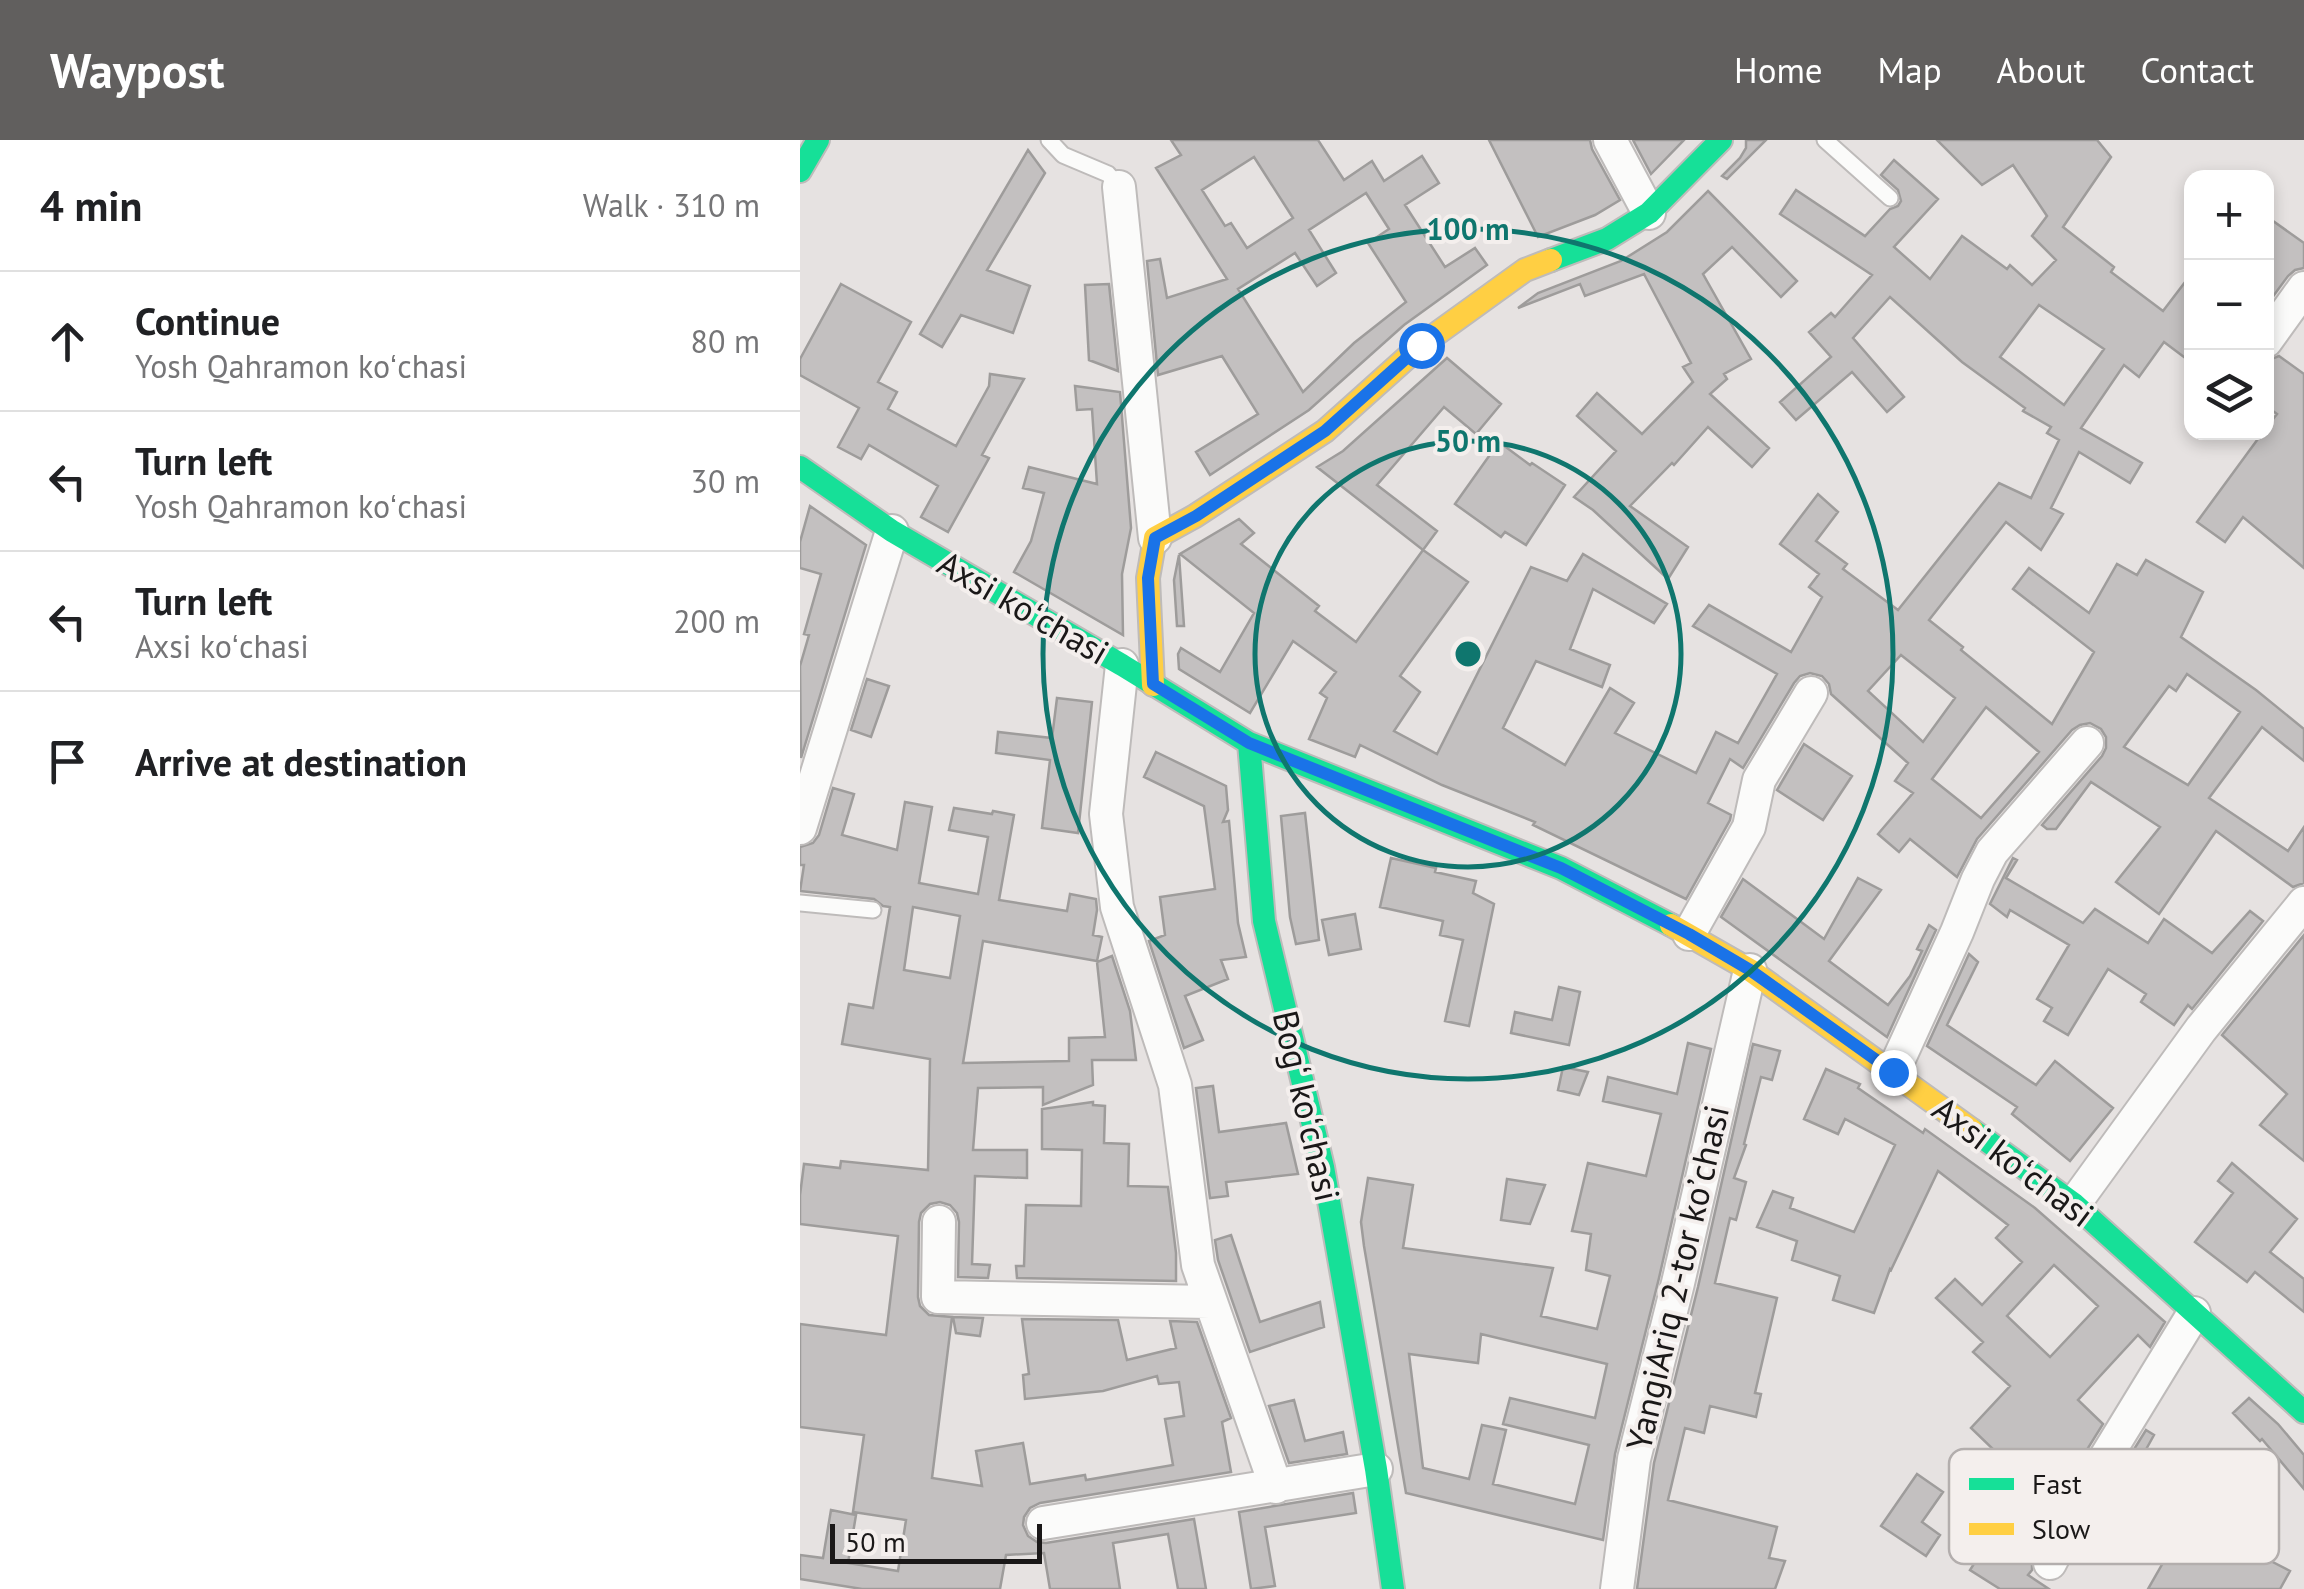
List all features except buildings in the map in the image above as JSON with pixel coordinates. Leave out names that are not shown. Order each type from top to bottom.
[{"type":"main road","points":[[800,172],[818,140]]},
{"type":"main road","points":[[1153,684],[1148,578],[1155,538],[1196,516],[1325,431],[1421,345],[1526,270],[1607,239],[1648,213],[1721,140]]},
{"type":"main road","name":"Axsi koʻchasi","points":[[800,467],[892,531],[1249,743],[1561,868],[1750,970],[2074,1204],[2304,1412]]},
{"type":"main road","name":"Bogʻ koʻchasi","points":[[1249,743],[1264,921],[1322,1167],[1376,1469],[1393,1589]]},
{"type":"street","points":[[1610,140],[1648,213]]},
{"type":"street","points":[[1118,187],[1155,538]]},
{"type":"street","points":[[2274,330],[2304,288]]},
{"type":"street","points":[[800,828],[892,531]]},
{"type":"street","points":[[1122,665],[1106,814],[1117,906],[1175,1085],[1198,1265],[1276,1487]]},
{"type":"street","points":[[1689,934],[1750,828],[1759,780],[1811,693]]},
{"type":"street","points":[[1893,1072],[1992,852],[2087,743]]},
{"type":"street","points":[[2074,1204],[2201,1030],[2304,903]]},
{"type":"street","name":"YangiАriq 2-tor koʼchasi","points":[[1618,1589],[1634,1459],[1750,970]]},
{"type":"street","points":[[939,1222],[938,1297],[1210,1302]]},
{"type":"street","points":[[2111,1449],[2194,1313]]},
{"type":"street","points":[[1043,1523],[1376,1469]]},
{"type":"lane","points":[[1049,140],[1063,156],[1108,174],[1118,187]]},
{"type":"lane","points":[[1824,140],[1890,198]]},
{"type":"lane","points":[[800,903],[872,910]]},
{"type":"traffic: fast","points":[[800,171],[818,140]]},
{"type":"traffic: fast","points":[[1551,260],[1607,239],[1649,213],[1721,140]]},
{"type":"traffic: fast","points":[[800,467],[892,531],[1249,743],[1561,868],[1671,925]]},
{"type":"traffic: fast","points":[[1249,743],[1264,921],[1323,1167],[1393,1589]]},
{"type":"traffic: fast","points":[[1972,1130],[2074,1204],[2304,1412]]},
{"type":"traffic: slow","points":[[1153,685],[1148,578],[1155,538],[1325,431],[1421,345],[1525,270],[1551,260]]},
{"type":"traffic: slow","points":[[1671,925],[1750,970],[1972,1130]]},
{"type":"route","points":[[1421,345],[1325,431],[1196,516],[1155,538],[1148,578],[1153,684],[1249,743],[1561,868],[1689,934],[1750,970],[1893,1072]]}]
